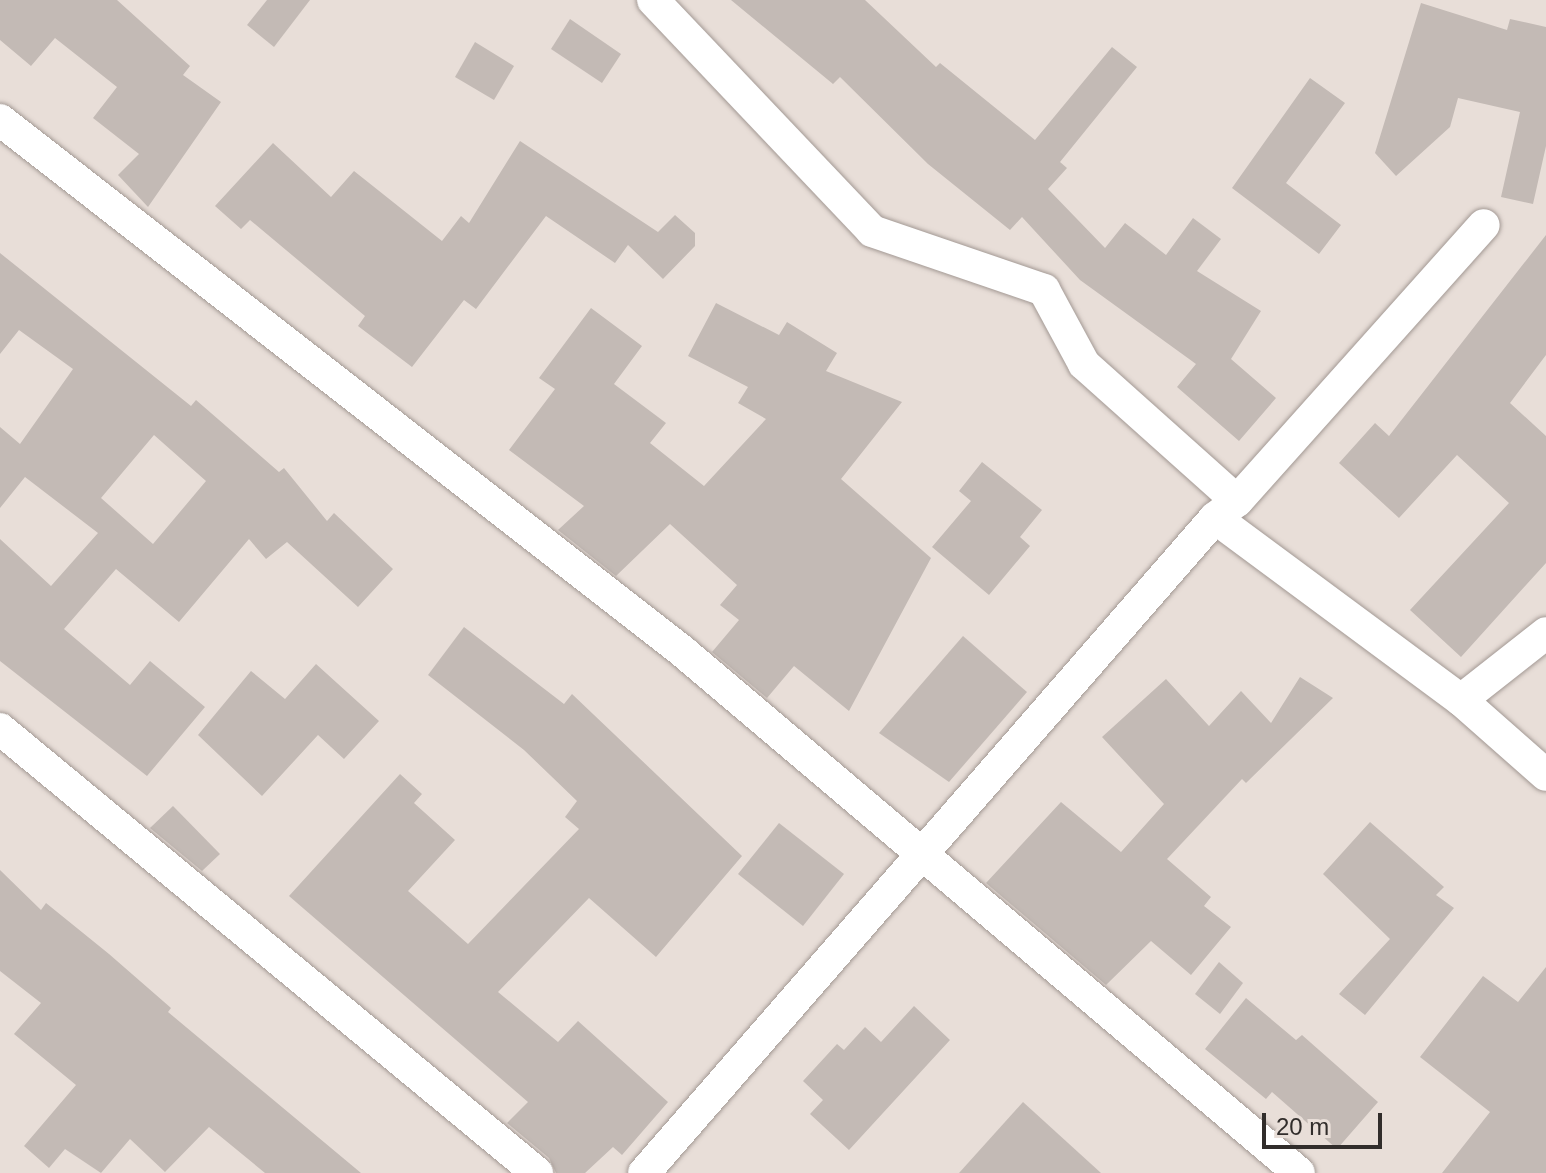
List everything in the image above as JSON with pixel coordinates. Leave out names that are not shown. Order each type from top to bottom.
[{"type":"street","points":[[653,0],[872,231],[1044,290],[1084,364],[1226,509],[1461,700],[1546,775]]},
{"type":"street","points":[[0,120],[682,651],[1299,1173]]},
{"type":"street","points":[[644,1173],[925,857],[1226,509],[1484,225]]},
{"type":"street","points":[[1461,700],[1546,633]]},
{"type":"street","points":[[0,729],[537,1173]]},
{"type":"building","points":[[0,0],[117,0],[190,66],[183,75],[221,102],[148,207],[118,175],[139,154],[93,118],[117,87],[55,38],[31,66],[0,40]]},
{"type":"building","points":[[267,0],[310,0],[274,47],[247,25]]},
{"type":"building","points":[[731,0],[865,0],[936,67],[940,63],[1035,140],[1112,47],[1137,67],[1060,162],[1067,168],[1048,189],[1105,248],[1125,223],[1166,255],[1193,218],[1221,239],[1197,271],[1261,311],[1231,359],[1276,398],[1239,441],[1177,387],[1196,364],[1080,280],[1022,217],[1010,230],[928,164],[840,77],[833,84]]},
{"type":"building","points":[[1421,3],[1507,30],[1510,19],[1546,27],[1546,146],[1533,204],[1501,197],[1520,112],[1458,98],[1450,127],[1396,176],[1375,153]]},
{"type":"building","points":[[570,19],[621,54],[602,83],[551,49]]},
{"type":"building","points":[[475,42],[514,66],[494,100],[455,77]]},
{"type":"building","points":[[1310,78],[1345,103],[1286,183],[1341,225],[1319,254],[1232,188]]},
{"type":"building","points":[[520,141],[658,232],[675,215],[695,233],[695,246],[663,279],[628,245],[615,263],[546,216],[476,309],[464,300],[412,367],[358,326],[365,316],[250,220],[241,229],[215,206],[273,143],[331,197],[354,171],[442,241],[461,216],[469,223]]},
{"type":"building","points":[[1546,235],[1546,355],[1510,403],[1546,436],[1546,563],[1461,657],[1410,610],[1509,503],[1457,455],[1399,518],[1339,463],[1375,423],[1389,436]]},
{"type":"building","points":[[0,253],[191,406],[196,400],[279,472],[284,468],[327,521],[334,513],[393,569],[358,607],[287,542],[266,559],[249,539],[179,622],[116,569],[64,629],[130,685],[150,661],[205,707],[147,776],[0,661],[0,539],[51,586],[98,533],[25,477],[0,508],[0,427],[20,444],[73,369],[19,330],[0,354]],"holes":[[[154,435],[206,481],[153,544],[101,498]]]},
{"type":"building","points":[[716,303],[779,335],[787,322],[837,353],[826,371],[902,402],[841,479],[931,558],[849,711],[794,666],[767,698],[712,652],[739,620],[720,605],[737,585],[670,524],[616,576],[558,530],[584,506],[509,450],[555,389],[539,378],[591,308],[642,346],[614,384],[666,423],[650,443],[704,486],[766,419],[738,403],[748,387],[688,356]]},
{"type":"building","points":[[982,462],[1042,510],[1020,537],[1030,546],[989,595],[932,547],[971,501],[959,491]]},
{"type":"building","points":[[464,627],[564,704],[572,694],[742,856],[656,957],[589,898],[498,992],[558,1042],[578,1021],[668,1102],[622,1155],[613,1147],[585,1173],[556,1173],[549,1158],[507,1123],[528,1102],[289,896],[400,774],[422,794],[414,803],[455,840],[408,891],[468,944],[579,829],[565,817],[577,801],[524,750],[428,675]]},
{"type":"building","points":[[963,636],[1027,692],[949,782],[879,733]]},
{"type":"building","points":[[316,664],[379,721],[344,759],[318,735],[262,796],[198,735],[251,671],[285,699]]},
{"type":"building","points":[[1300,677],[1333,698],[1246,783],[1242,779],[1167,859],[1211,897],[1204,906],[1231,927],[1191,975],[1151,941],[1106,985],[986,883],[1061,802],[1121,852],[1164,804],[1102,737],[1166,679],[1209,726],[1241,691],[1271,723]]},
{"type":"building","points":[[173,806],[220,854],[202,871],[150,828]]},
{"type":"building","points":[[1370,822],[1444,887],[1436,895],[1454,908],[1365,1015],[1339,994],[1390,939],[1323,874]]},
{"type":"building","points":[[779,823],[844,874],[803,926],[738,874]]},
{"type":"building","points":[[0,870],[41,910],[46,903],[109,954],[171,1008],[168,1012],[361,1173],[265,1173],[209,1127],[165,1172],[130,1139],[101,1173],[65,1149],[49,1168],[24,1146],[76,1085],[14,1034],[41,1003],[0,971]]},
{"type":"building","points":[[1219,962],[1243,983],[1220,1014],[1195,994]]},
{"type":"building","points":[[1546,967],[1546,1173],[1442,1173],[1490,1112],[1420,1057],[1483,976],[1518,1002]]},
{"type":"building","points":[[1246,998],[1296,1040],[1302,1035],[1378,1102],[1337,1149],[1272,1092],[1266,1099],[1205,1049]]},
{"type":"building","points":[[914,1006],[950,1040],[849,1150],[810,1114],[823,1100],[803,1081],[837,1044],[844,1050],[865,1027],[881,1042]]},
{"type":"building","points":[[1023,1102],[1101,1173],[959,1173]]}]
